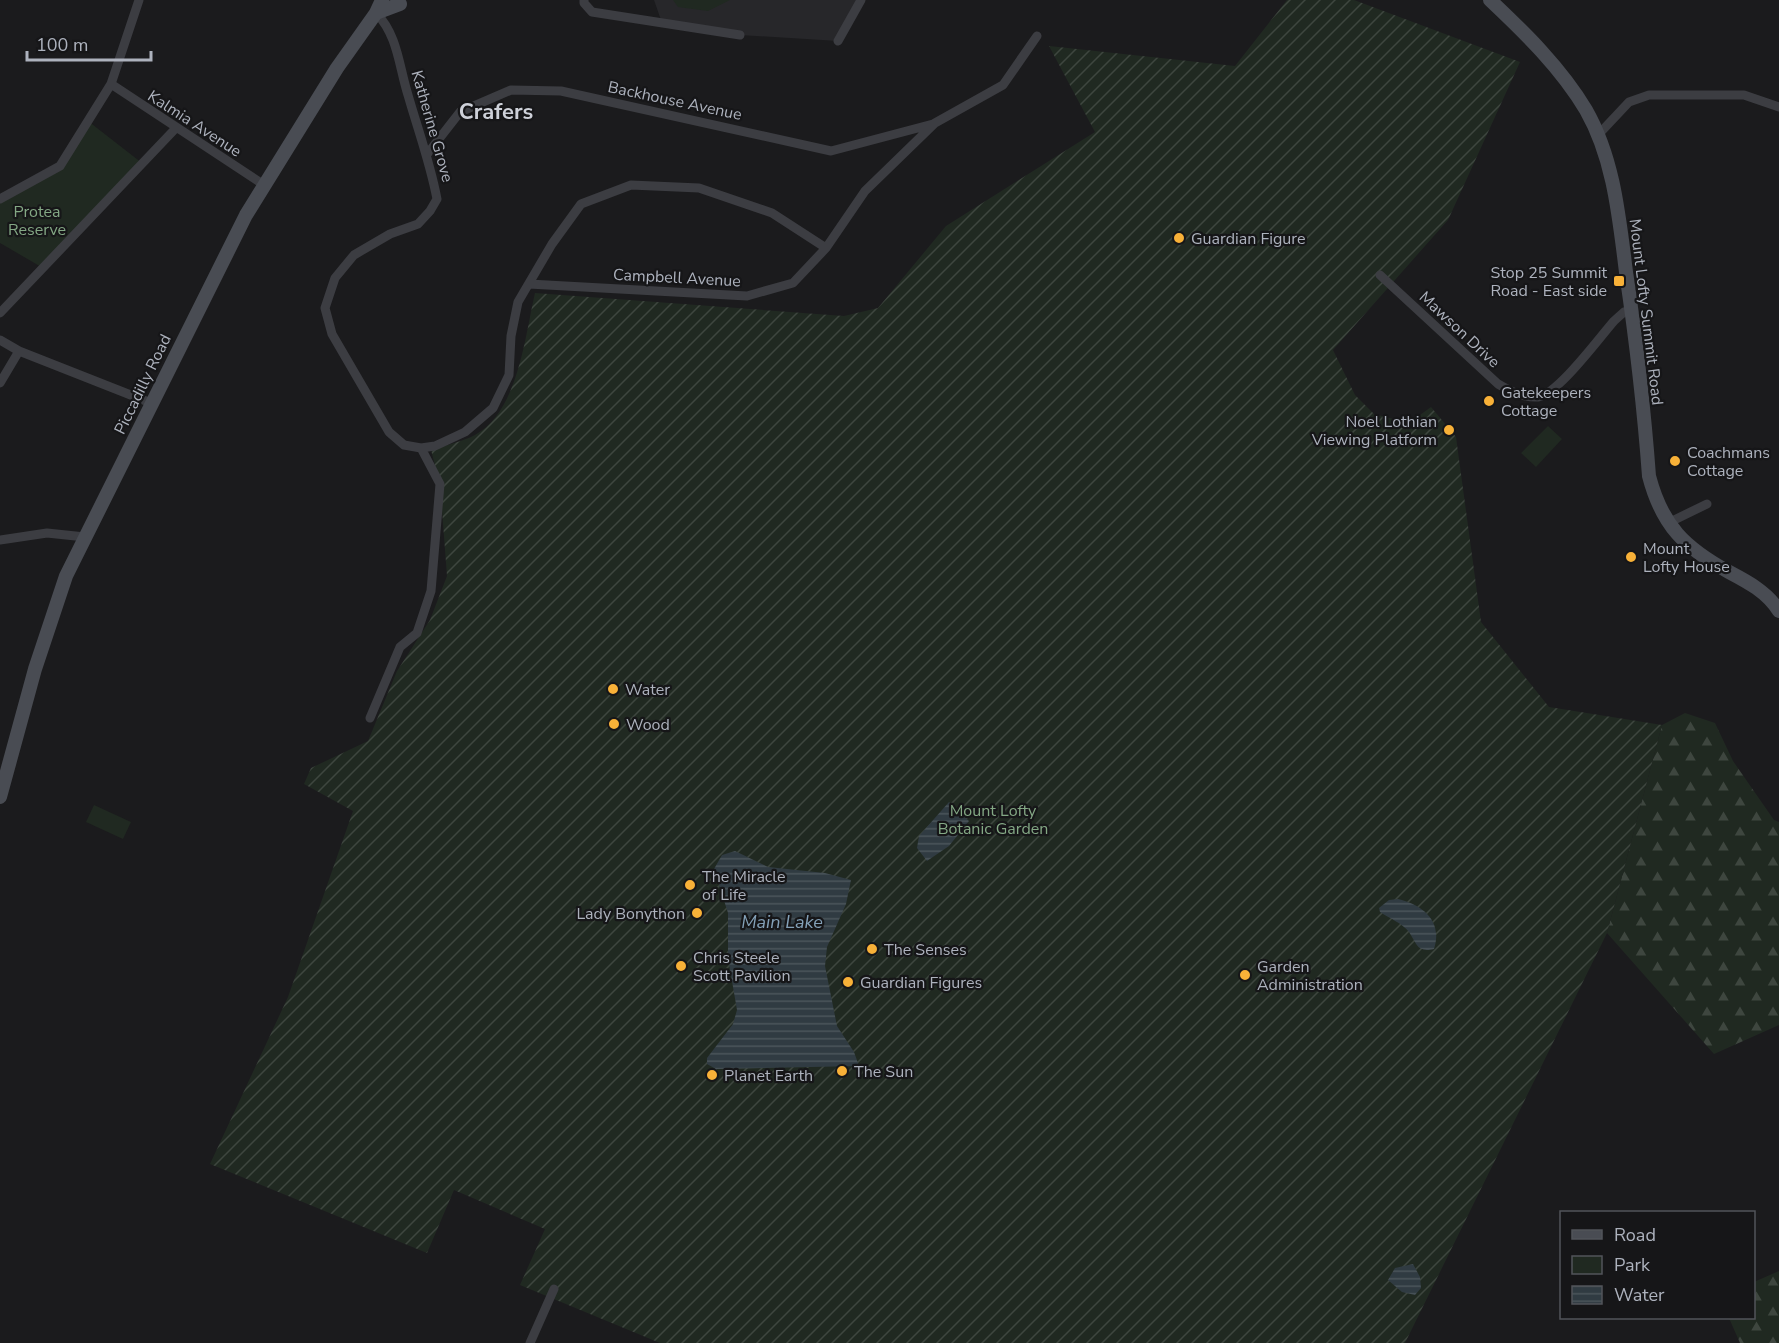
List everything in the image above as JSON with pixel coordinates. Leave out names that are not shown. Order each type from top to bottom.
[{"type":"main road","name":"Piccadilly Road","points":[[0,797],[35,669],[66,576],[225,254],[264,186],[337,68],[376,13],[382,0]]},
{"type":"main road","name":"Mount Lofty Summit Road","points":[[1490,0],[1518,26],[1568,83],[1598,135],[1617,202],[1633,310],[1649,476],[1655,499],[1668,523],[1688,547],[1761,591],[1779,611]]},
{"type":"main road","points":[[376,13],[399,1]]},
{"type":"street","points":[[0,199],[60,166],[111,84],[139,0]]},
{"type":"street","points":[[584,0],[592,12],[740,35]]},
{"type":"street","points":[[838,41],[861,0]]},
{"type":"street","name":"Katherine Grove","points":[[376,13],[384,21],[393,38],[408,95],[428,153],[437,199],[418,224],[390,234],[354,255],[335,278],[325,309],[332,334],[388,432],[404,444],[420,448]]},
{"type":"street","name":"Campbell Avenue","points":[[529,284],[747,296],[792,283],[826,248],[865,191],[935,123],[1003,85],[1037,36]]},
{"type":"street","name":"Kalmia Avenue","points":[[111,84],[175,129],[264,186]]},
{"type":"street","name":"Backhouse Avenue","points":[[428,153],[460,112],[511,90],[561,91],[831,151],[935,123]]},
{"type":"street","points":[[1598,135],[1629,102],[1649,95],[1744,95],[1779,107]]},
{"type":"street","points":[[0,313],[175,129]]},
{"type":"street","points":[[370,718],[400,647],[417,633],[431,591],[440,484],[420,448],[435,446],[465,432],[493,408],[509,375],[511,336],[518,302],[552,244],[581,204],[632,185],[699,188],[772,213],[826,248]]},
{"type":"street","name":"Mawson Drive","points":[[1380,275],[1498,384],[1515,394],[1539,396],[1553,388],[1614,321],[1624,312],[1633,310]]},
{"type":"street","points":[[0,340],[19,351],[151,403]]},
{"type":"street","points":[[0,383],[19,351]]},
{"type":"street","points":[[1668,523],[1707,504]]},
{"type":"street","points":[[0,540],[47,533],[85,537]]},
{"type":"street","points":[[530,1343],[554,1289]]},
{"type":"shaded area","points":[[654,0],[861,0],[838,41],[740,35],[662,23]]},
{"type":"green space","points":[[673,0],[730,0],[708,11],[678,7]]},
{"type":"green space","name":"Mount Lofty Botanic Garden","points":[[1287,0],[1354,0],[1520,62],[1448,220],[1333,350],[1355,395],[1374,414],[1409,423],[1431,407],[1456,437],[1481,622],[1549,707],[1662,725],[1607,933],[1405,1343],[660,1343],[520,1285],[545,1229],[454,1190],[427,1253],[210,1164],[288,997],[353,811],[304,784],[311,768],[368,741],[397,671],[430,620],[447,576],[440,484],[431,450],[475,435],[490,424],[501,409],[517,372],[535,293],[844,316],[878,308],[946,226],[1095,132],[1049,46],[1235,66]]},
{"type":"green space","name":"Protea Reserve","points":[[88,121],[142,163],[43,268],[0,243],[0,199],[60,166]]},
{"type":"green space","points":[[1548,426],[1562,439],[1536,467],[1521,453]]},
{"type":"green space","points":[[1685,713],[1715,723],[1733,761],[1774,820],[1779,822],[1779,1025],[1714,1054],[1607,933],[1662,725]]},
{"type":"green space","points":[[94,805],[131,822],[123,839],[86,822]]},
{"type":"green space","points":[[1779,1271],[1779,1343],[1740,1343],[1729,1319],[1755,1319],[1755,1282]]},
{"type":"water","points":[[949,802],[969,821],[949,846],[927,861],[917,848],[919,836]]},
{"type":"water","name":"Main Lake","points":[[735,851],[768,867],[825,873],[851,880],[846,904],[827,947],[825,966],[837,1026],[854,1052],[859,1066],[716,1069],[707,1064],[707,1058],[733,1024],[737,1010],[728,958],[728,913],[714,869],[722,855]]},
{"type":"water","points":[[1398,899],[1415,905],[1429,916],[1436,930],[1434,949],[1421,949],[1406,929],[1380,912],[1379,908],[1389,900]]},
{"type":"water","points":[[1413,1264],[1420,1277],[1421,1288],[1415,1295],[1402,1292],[1388,1280],[1395,1268]]},
{"type":"place","name":"Guardian Figure","points":[[1179,238]]},
{"type":"place","name":"Stop 25 Summit Road - East side","points":[[1619,281]]},
{"type":"place","name":"Gatekeepers Cottage","points":[[1489,401]]},
{"type":"place","name":"Noel Lothian Viewing Platform","points":[[1449,430]]},
{"type":"place","name":"Coachmans Cottage","points":[[1675,461]]},
{"type":"place","name":"Mount Lofty House","points":[[1631,557]]},
{"type":"place","name":"Water","points":[[613,689]]},
{"type":"place","name":"Wood","points":[[614,724]]},
{"type":"place","name":"The Miracle of Life","points":[[690,885]]},
{"type":"place","name":"Lady Bonython","points":[[697,913]]},
{"type":"place","name":"The Senses","points":[[872,949]]},
{"type":"place","name":"Chris Steele Scott Pavilion","points":[[681,966]]},
{"type":"place","name":"Garden Administration","points":[[1245,975]]},
{"type":"place","name":"Guardian Figures","points":[[848,982]]},
{"type":"place","name":"The Sun","points":[[842,1071]]},
{"type":"place","name":"Planet Earth","points":[[712,1075]]},
{"type":"district","name":"Crafers","points":[[496,111]]}]
